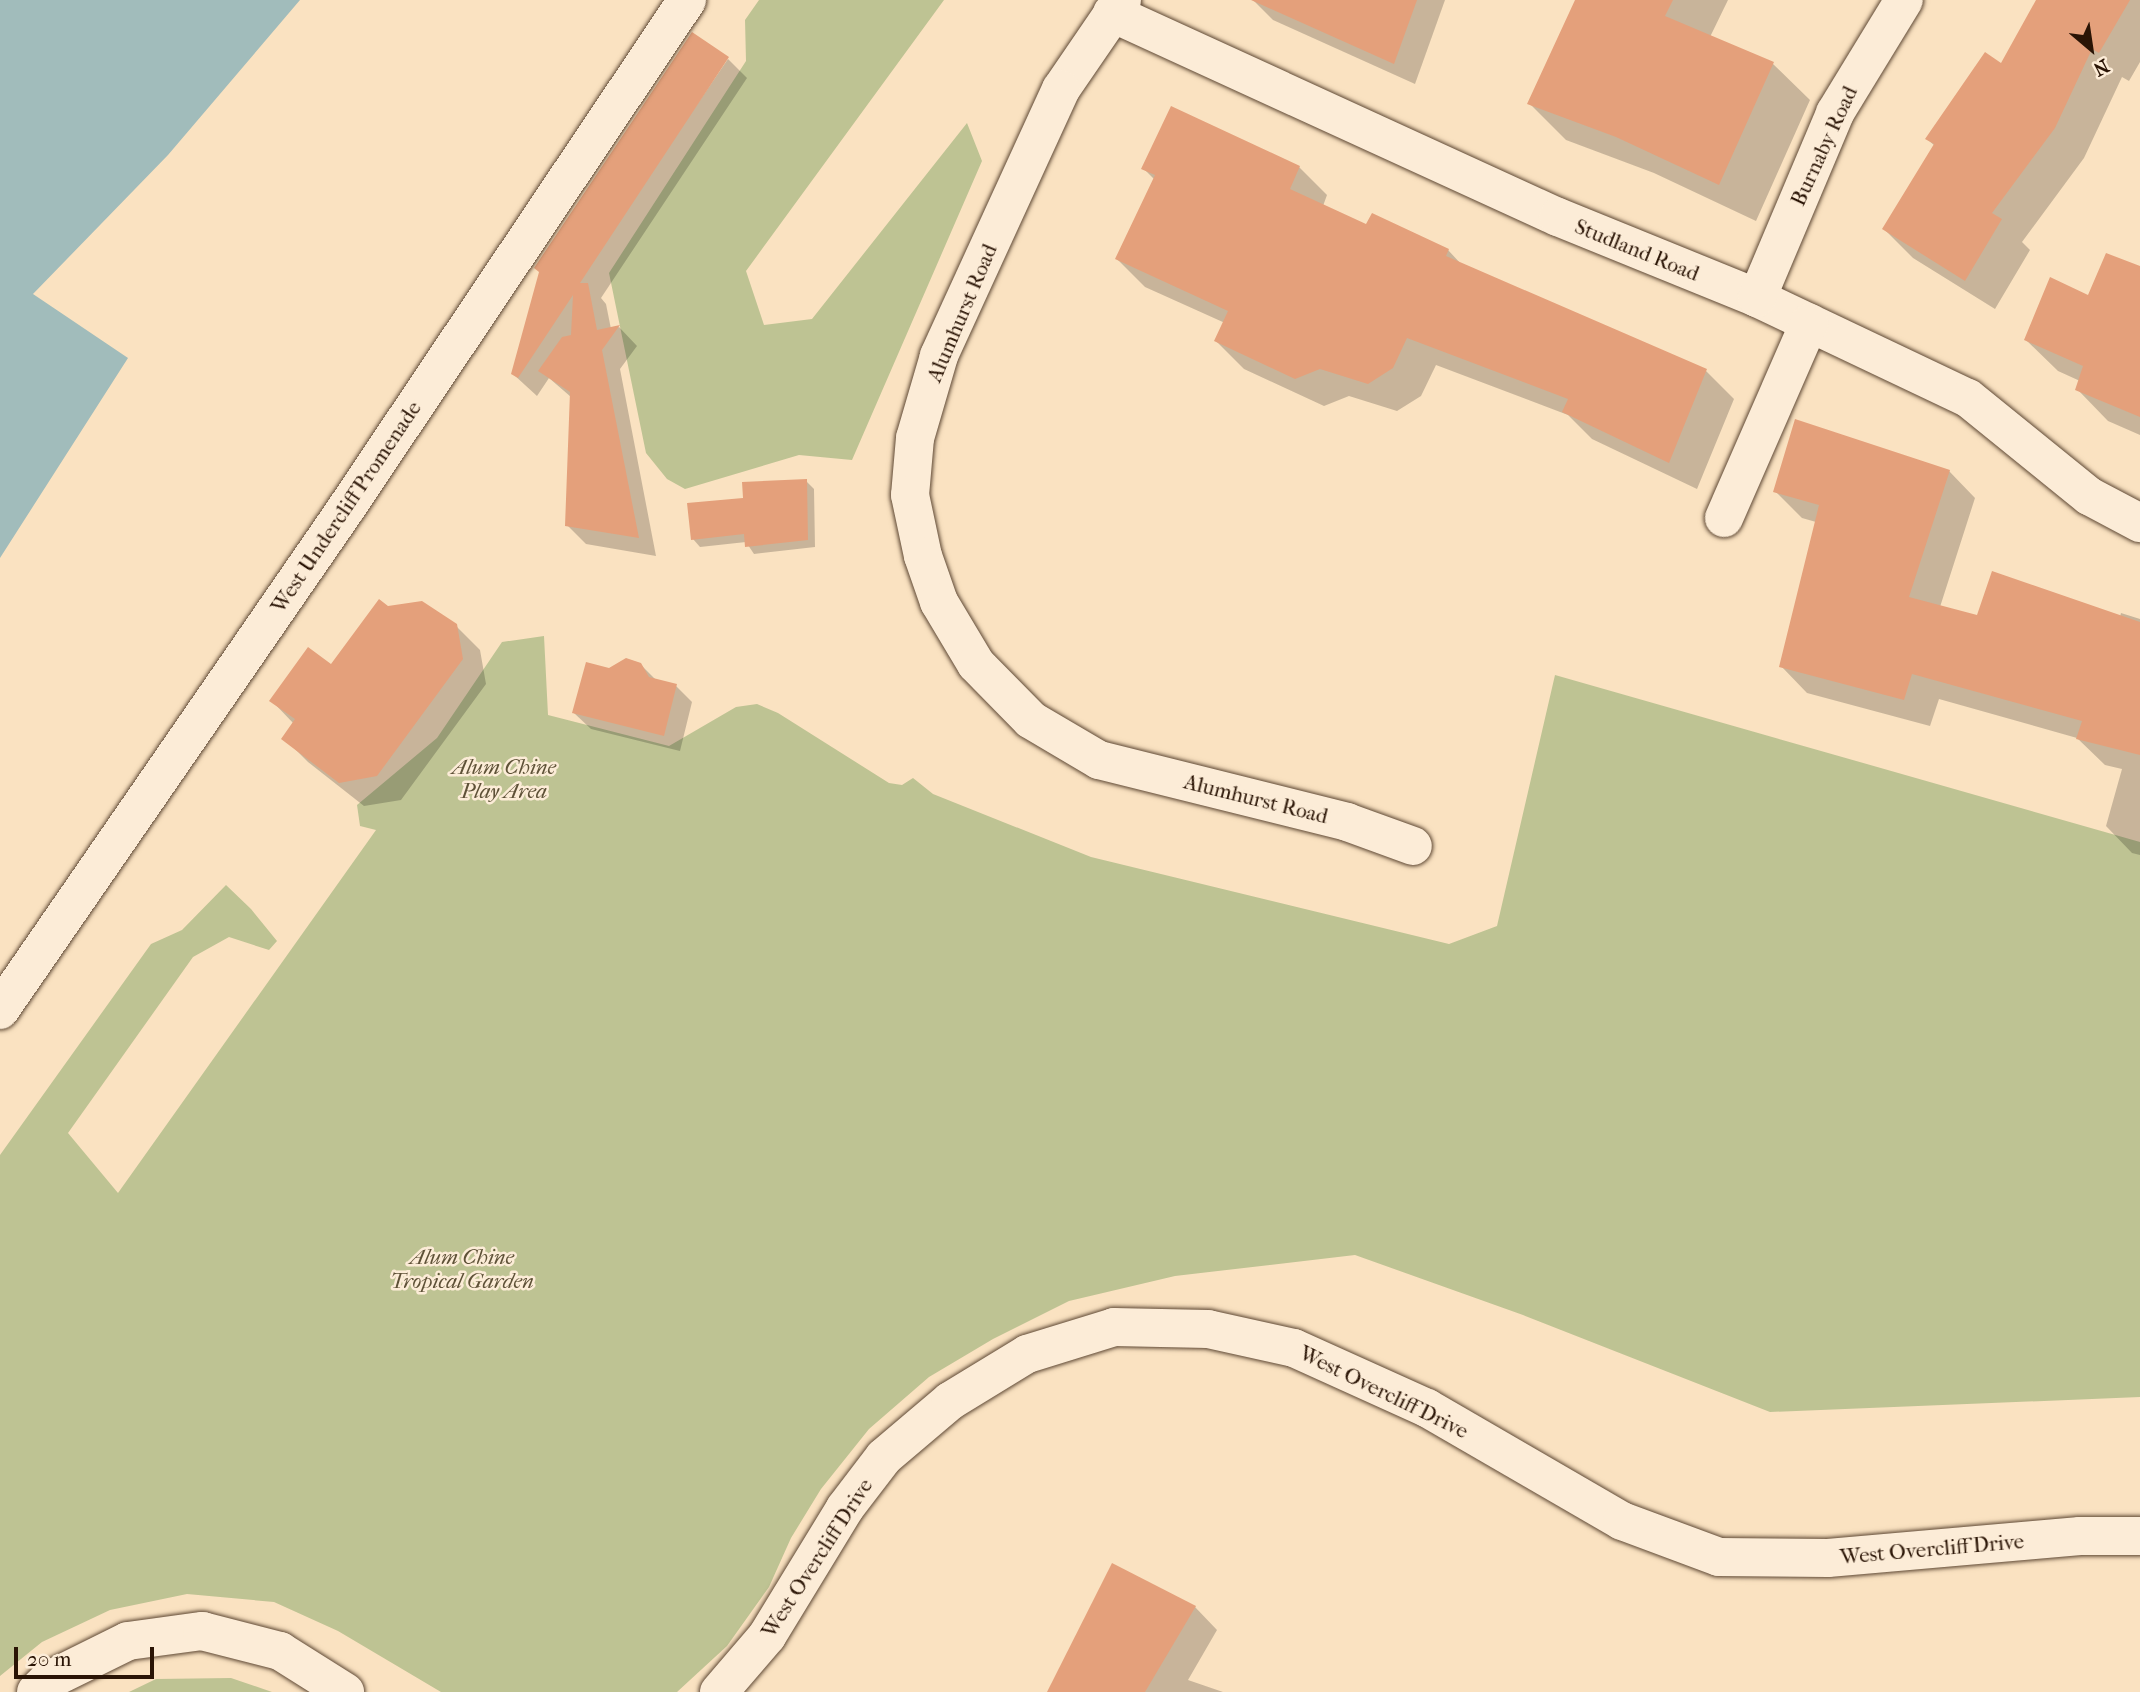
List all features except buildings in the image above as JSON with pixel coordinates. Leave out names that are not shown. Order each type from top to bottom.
[{"type":"street","name":"West Undercliff Promenade","points":[[0,1010],[345,510],[687,0]]},
{"type":"street","name":"Burnaby Road","points":[[1757,298],[1835,113],[1904,0]]},
{"type":"street","name":"Studland Road","points":[[1117,7],[1558,217],[1757,298],[1968,398],[2089,496],[2140,523]]},
{"type":"street","name":"Alumhurst Road","points":[[1117,7],[1061,89],[939,356],[918,427],[911,495],[923,556],[939,602],[976,664],[1031,720],[1099,760],[1347,822],[1413,846]]},
{"type":"street","points":[[1724,518],[1809,323]]},
{"type":"street","name":"West Overcliff Drive","points":[[719,1692],[767,1636],[845,1508],[884,1457],[950,1401],[1027,1354],[1114,1327],[1208,1329],[1294,1348],[1427,1408],[1622,1521],[1718,1557],[1828,1558],[2080,1536],[2140,1536]]},
{"type":"street","points":[[36,1692],[47,1681],[128,1641],[202,1631],[280,1651],[345,1692]]},
{"type":"green space","points":[[759,0],[944,0],[746,271],[764,325],[812,319],[967,123],[982,161],[852,460],[799,455],[685,489],[667,479],[646,453],[609,273],[746,61],[745,20]]},
{"type":"green space","points":[[544,636],[548,715],[669,746],[736,707],[757,704],[778,713],[889,783],[902,785],[913,778],[933,794],[1091,857],[1449,944],[1497,926],[1555,675],[2140,842],[2140,1397],[1770,1412],[1523,1315],[1355,1255],[1175,1276],[1069,1301],[993,1339],[929,1377],[869,1429],[821,1489],[791,1538],[769,1587],[727,1646],[677,1692],[441,1692],[338,1631],[274,1602],[187,1594],[110,1610],[42,1642],[0,1676],[0,1155],[151,944],[182,930],[226,885],[251,909],[277,941],[269,950],[229,937],[193,957],[68,1133],[118,1193],[376,830],[360,826],[357,805],[437,738],[502,642]]},
{"type":"green space","points":[[231,1678],[272,1692],[129,1692],[156,1679]]},
{"type":"water","points":[[0,0],[300,0],[168,155],[33,294],[128,358],[0,558]]},
{"type":"park label","name":"Alum Chine Play Area","points":[[504,779]]},
{"type":"park label","name":"Alum Chine Tropical Garden","points":[[462,1269]]}]
